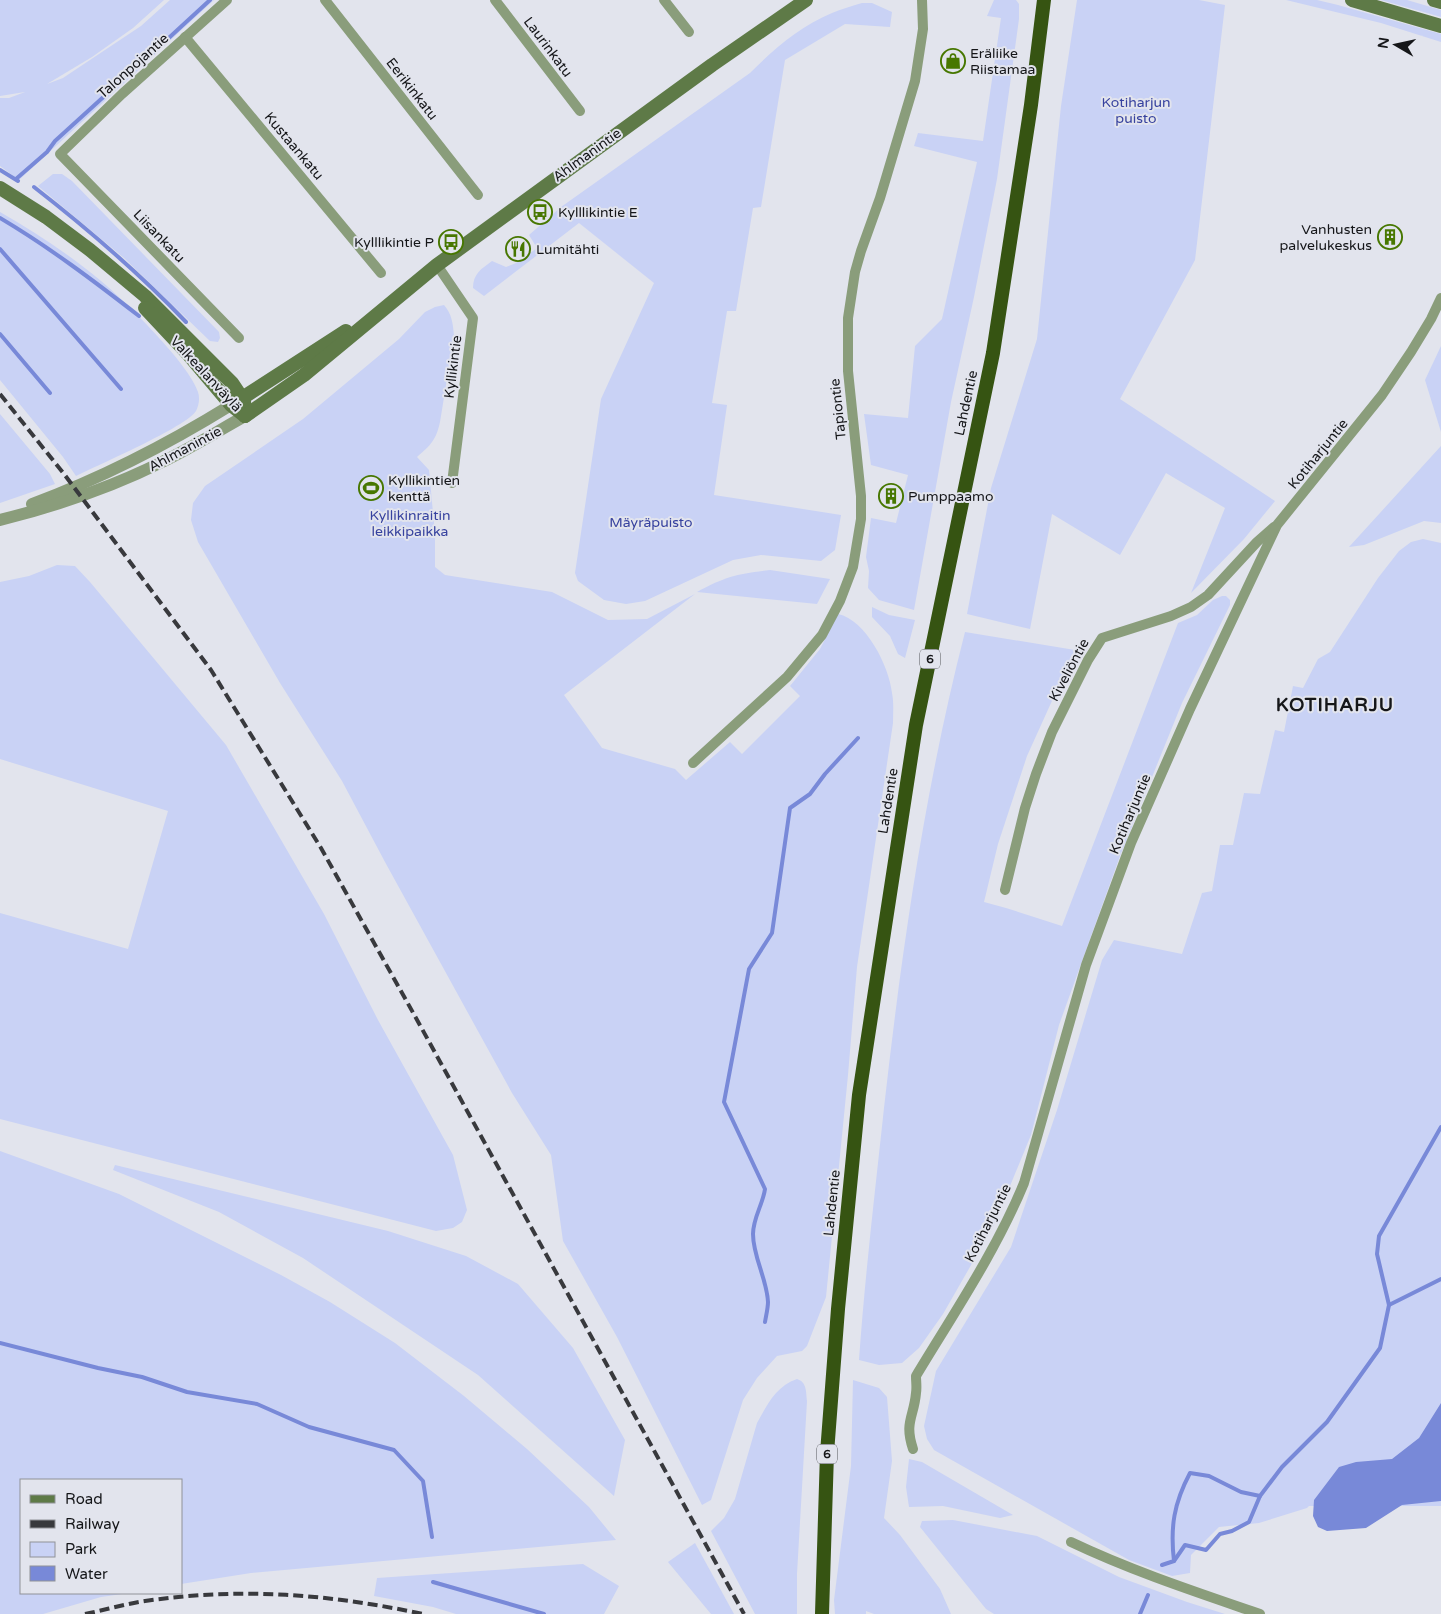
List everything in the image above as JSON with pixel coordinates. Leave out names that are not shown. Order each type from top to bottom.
[{"type":"highway","name":"Lahdentie","points":[[822,1614],[827,1453],[838,1309],[859,1095],[916,724],[993,352],[1031,105],[1043,6]]},
{"type":"main road","name":"Ahlmanintie","points":[[246,416],[304,375],[437,265],[706,69],[806,0]]},
{"type":"main road","name":"Ahlmanintie","points":[[783,16],[816,0]]},
{"type":"main road","points":[[1352,0],[1441,26]]},
{"type":"main road","points":[[1434,0],[1441,2]]},
{"type":"main road","name":"Valkealanväylä","points":[[0,188],[46,217],[100,262],[188,354],[237,401],[246,416]]},
{"type":"main road","name":"Ahlmanintie","points":[[237,401],[394,299]]},
{"type":"street","name":"Talonpojantie","points":[[60,154],[122,94],[227,0]]},
{"type":"street","name":"Eerikinkatu","points":[[325,0],[478,195]]},
{"type":"street","name":"Laurinkatu","points":[[495,0],[580,111]]},
{"type":"street","points":[[664,0],[689,32]]},
{"type":"street","name":"Tapiontie","points":[[693,764],[787,677],[822,635],[840,601],[853,567],[861,519],[861,496],[848,371],[848,318],[855,272],[880,198],[915,81],[922,29],[922,0]]},
{"type":"street","name":"Kustaankatu","points":[[185,37],[381,273]]},
{"type":"street","name":"Liisankatu","points":[[60,154],[239,338]]},
{"type":"street","name":"Kyllikintie","points":[[437,265],[472,318],[452,483]]},
{"type":"street","name":"Kotiharjuntie","points":[[913,1449],[909,1437],[909,1424],[916,1394],[916,1376],[1012,1214],[1027,1174],[1086,965],[1131,843],[1190,708],[1277,525],[1382,395],[1411,352],[1441,298]]},
{"type":"street","name":"Ahlmanintie","points":[[0,515],[67,490],[138,458],[175,439],[237,401]]},
{"type":"street","name":"Ahlmanintie","points":[[0,520],[67,501],[134,476],[192,447],[246,416]]},
{"type":"street","name":"Kiveliöntie","points":[[1005,890],[1025,808],[1052,732],[1088,660],[1102,638],[1171,616],[1191,607],[1208,595],[1257,542],[1277,525]]},
{"type":"street","points":[[1071,1542],[1109,1560],[1182,1588],[1260,1614]]},
{"type":"green space","points":[[0,0],[164,0],[133,28],[92,57],[47,84],[63,78],[141,26],[170,0],[214,0],[19,180],[0,166],[0,98],[9,98],[25,92],[0,96]]},
{"type":"green space","points":[[994,0],[1016,0],[1019,4],[1019,19],[997,179],[951,402],[914,610],[879,600],[868,588],[869,571],[866,557],[871,518],[896,523],[908,475],[871,465],[864,414],[908,418],[915,346],[942,319],[977,162],[914,146],[918,133],[983,141],[1001,18],[987,16]]},
{"type":"green space","name":"Kotiharjun puisto","points":[[1077,0],[1199,0],[1225,5],[1195,260],[1120,399],[1275,501],[1244,539],[1191,593],[1225,508],[1166,473],[1120,555],[1052,514],[1030,629],[967,614],[991,488],[1037,339],[1061,106]]},
{"type":"green space","points":[[1286,0],[1317,0],[1338,5],[1441,34],[1441,42],[1381,23]]},
{"type":"green space","points":[[1381,0],[1407,0],[1441,10],[1441,17]]},
{"type":"green space","name":"Mäyräpuisto","points":[[862,3],[872,3],[892,12],[890,27],[845,24],[785,60],[761,207],[753,208],[736,311],[727,311],[712,403],[727,405],[714,495],[841,515],[835,550],[821,561],[761,555],[733,560],[645,601],[626,604],[604,600],[578,581],[575,573],[601,399],[654,283],[579,223],[484,296],[473,288],[474,279],[481,269],[492,261],[506,267],[516,263],[537,248],[529,235],[561,207],[750,73],[768,55],[798,31],[820,18]]},
{"type":"green space","points":[[53,174],[62,174],[72,181],[219,332],[220,338],[218,342],[210,341],[124,258],[38,186]]},
{"type":"green space","points":[[0,212],[52,244],[89,271],[125,303],[170,350],[183,366],[198,392],[197,409],[189,418],[159,436],[76,476],[63,457],[0,380]]},
{"type":"green space","name":"Kyllikinraitin leikkipaikka","points":[[444,305],[453,323],[454,336],[440,422],[432,442],[417,457],[429,470],[435,534],[435,567],[445,575],[552,592],[608,620],[647,619],[695,594],[564,695],[602,748],[675,769],[686,780],[730,742],[742,754],[800,696],[790,686],[820,649],[838,614],[858,625],[867,635],[881,658],[890,682],[893,700],[893,723],[857,967],[826,1297],[807,1346],[802,1351],[777,1356],[757,1378],[743,1400],[711,1500],[702,1505],[617,1337],[563,1241],[551,1155],[512,1093],[342,781],[280,683],[198,542],[191,520],[193,503],[205,486],[303,419],[399,339],[425,312]]},
{"type":"green space","points":[[1441,346],[1441,432],[1425,380]]},
{"type":"green space","points":[[0,414],[50,474],[55,484],[0,503]]},
{"type":"green space","points":[[1441,446],[1441,523],[1424,521],[1364,545],[1349,547]]},
{"type":"green space","points":[[1423,539],[1441,543],[1441,1506],[1309,1506],[1259,1523],[1219,1527],[1191,1555],[1190,1573],[1172,1576],[1129,1560],[934,1450],[927,1439],[924,1426],[936,1371],[1011,1247],[1057,1110],[1102,960],[1114,940],[1182,954],[1202,893],[1212,891],[1220,845],[1233,845],[1244,793],[1260,794],[1275,730],[1284,732],[1293,686],[1303,688],[1318,659],[1330,652],[1378,578],[1399,551],[1411,542]]},
{"type":"green space","points":[[57,565],[75,566],[226,745],[324,914],[378,1020],[453,1155],[467,1210],[462,1222],[453,1228],[436,1231],[0,1119],[0,913],[128,949],[168,811],[0,759],[0,582],[29,576]]},
{"type":"green space","points":[[770,570],[830,579],[817,604],[697,592],[732,576]]},
{"type":"green space","points":[[1226,596],[1230,600],[1230,605],[1182,703],[1120,856],[1059,1025],[1031,1135],[994,1225],[943,1314],[919,1348],[902,1363],[879,1365],[859,1360],[884,1108],[907,928],[938,750],[965,632],[1075,650],[1027,756],[998,844],[984,902],[1062,926],[1178,623],[1197,615],[1213,600]]},
{"type":"green space","points":[[872,607],[889,615],[915,620],[905,658],[898,654],[890,636],[872,617]]},
{"type":"green space","points":[[0,1151],[119,1194],[281,1275],[330,1302],[395,1343],[464,1396],[527,1449],[589,1507],[616,1540],[251,1573],[182,1584],[182,1479],[20,1479],[20,1594],[122,1594],[101,1597],[43,1614],[0,1614]]},
{"type":"green space","points":[[115,1165],[388,1231],[466,1256],[518,1284],[573,1348],[625,1440],[614,1496],[478,1375],[303,1258],[219,1212],[113,1170]]},
{"type":"green space","points":[[797,1379],[803,1382],[807,1401],[797,1574],[797,1614],[755,1614],[711,1531],[724,1518],[735,1499],[757,1423],[778,1391],[783,1386]]},
{"type":"green space","points":[[853,1380],[879,1388],[887,1397],[892,1461],[884,1518],[900,1535],[940,1589],[951,1614],[874,1614],[866,1611],[866,1614],[835,1614],[834,1600],[851,1466]]},
{"type":"green space","points":[[909,1459],[922,1462],[1013,1515],[1000,1518],[943,1506],[909,1507],[906,1487]]},
{"type":"green space","points":[[953,1520],[1037,1536],[1119,1577],[1225,1614],[994,1614],[986,1609],[920,1527],[922,1521]]},
{"type":"green space","points":[[695,1543],[734,1614],[711,1614],[668,1562]]},
{"type":"green space","points":[[583,1564],[619,1586],[604,1614],[456,1614],[433,1607],[374,1596],[377,1578]]},
{"type":"water","points":[[1441,1403],[1441,1501],[1402,1505],[1366,1528],[1327,1531],[1318,1527],[1313,1516],[1314,1500],[1339,1467],[1356,1462],[1392,1459],[1419,1438]]},
{"type":"waterway","points":[[147,58],[210,0]]},
{"type":"waterway","points":[[16,179],[110,91]]},
{"type":"waterway","points":[[0,170],[18,181]]},
{"type":"waterway","points":[[34,187],[113,252],[186,322]]},
{"type":"waterway","points":[[0,218],[71,265],[139,316]]},
{"type":"waterway","points":[[0,249],[121,389]]},
{"type":"waterway","points":[[0,334],[50,393]]},
{"type":"waterway","points":[[765,1322],[768,1304],[767,1293],[755,1251],[753,1234],[765,1189],[724,1102],[749,969],[772,933],[790,808],[810,794],[825,774],[858,738]]},
{"type":"waterway","points":[[1174,1561],[1185,1545],[1206,1550],[1220,1534],[1232,1531],[1249,1522],[1260,1496],[1282,1467],[1327,1422],[1380,1348],[1389,1305],[1377,1254],[1379,1236],[1441,1127]]},
{"type":"waterway","points":[[1389,1305],[1441,1279]]},
{"type":"waterway","points":[[0,1343],[142,1377],[187,1392],[257,1404],[309,1427],[394,1450],[423,1481],[432,1537]]},
{"type":"waterway","points":[[1162,1565],[1174,1561],[1174,1515],[1180,1495],[1190,1473],[1209,1476],[1241,1492],[1260,1496]]},
{"type":"waterway","points":[[433,1582],[544,1614]]},
{"type":"waterway","points":[[1140,1614],[1148,1595]]},
{"type":"railway","points":[[0,394],[64,474],[211,670],[321,848],[744,1614]]},
{"type":"railway","points":[[85,1614],[145,1601],[216,1594],[319,1597],[423,1614]]},
{"type":"place","name":"Eräliike Riistamaa","points":[[953,61]]},
{"type":"place","name":"Kylllikintie E","points":[[540,212]]},
{"type":"place","name":"Vanhusten palvelukeskus","points":[[1390,237]]},
{"type":"place","name":"Kylllikintie P","points":[[451,242]]},
{"type":"place","name":"Lumitähti","points":[[518,249]]},
{"type":"place","name":"Kyllikintien kenttä","points":[[371,488]]},
{"type":"place","name":"Pumppaamo","points":[[891,496]]},
{"type":"district","name":"KOTIHARJU","points":[[1335,705]]}]
